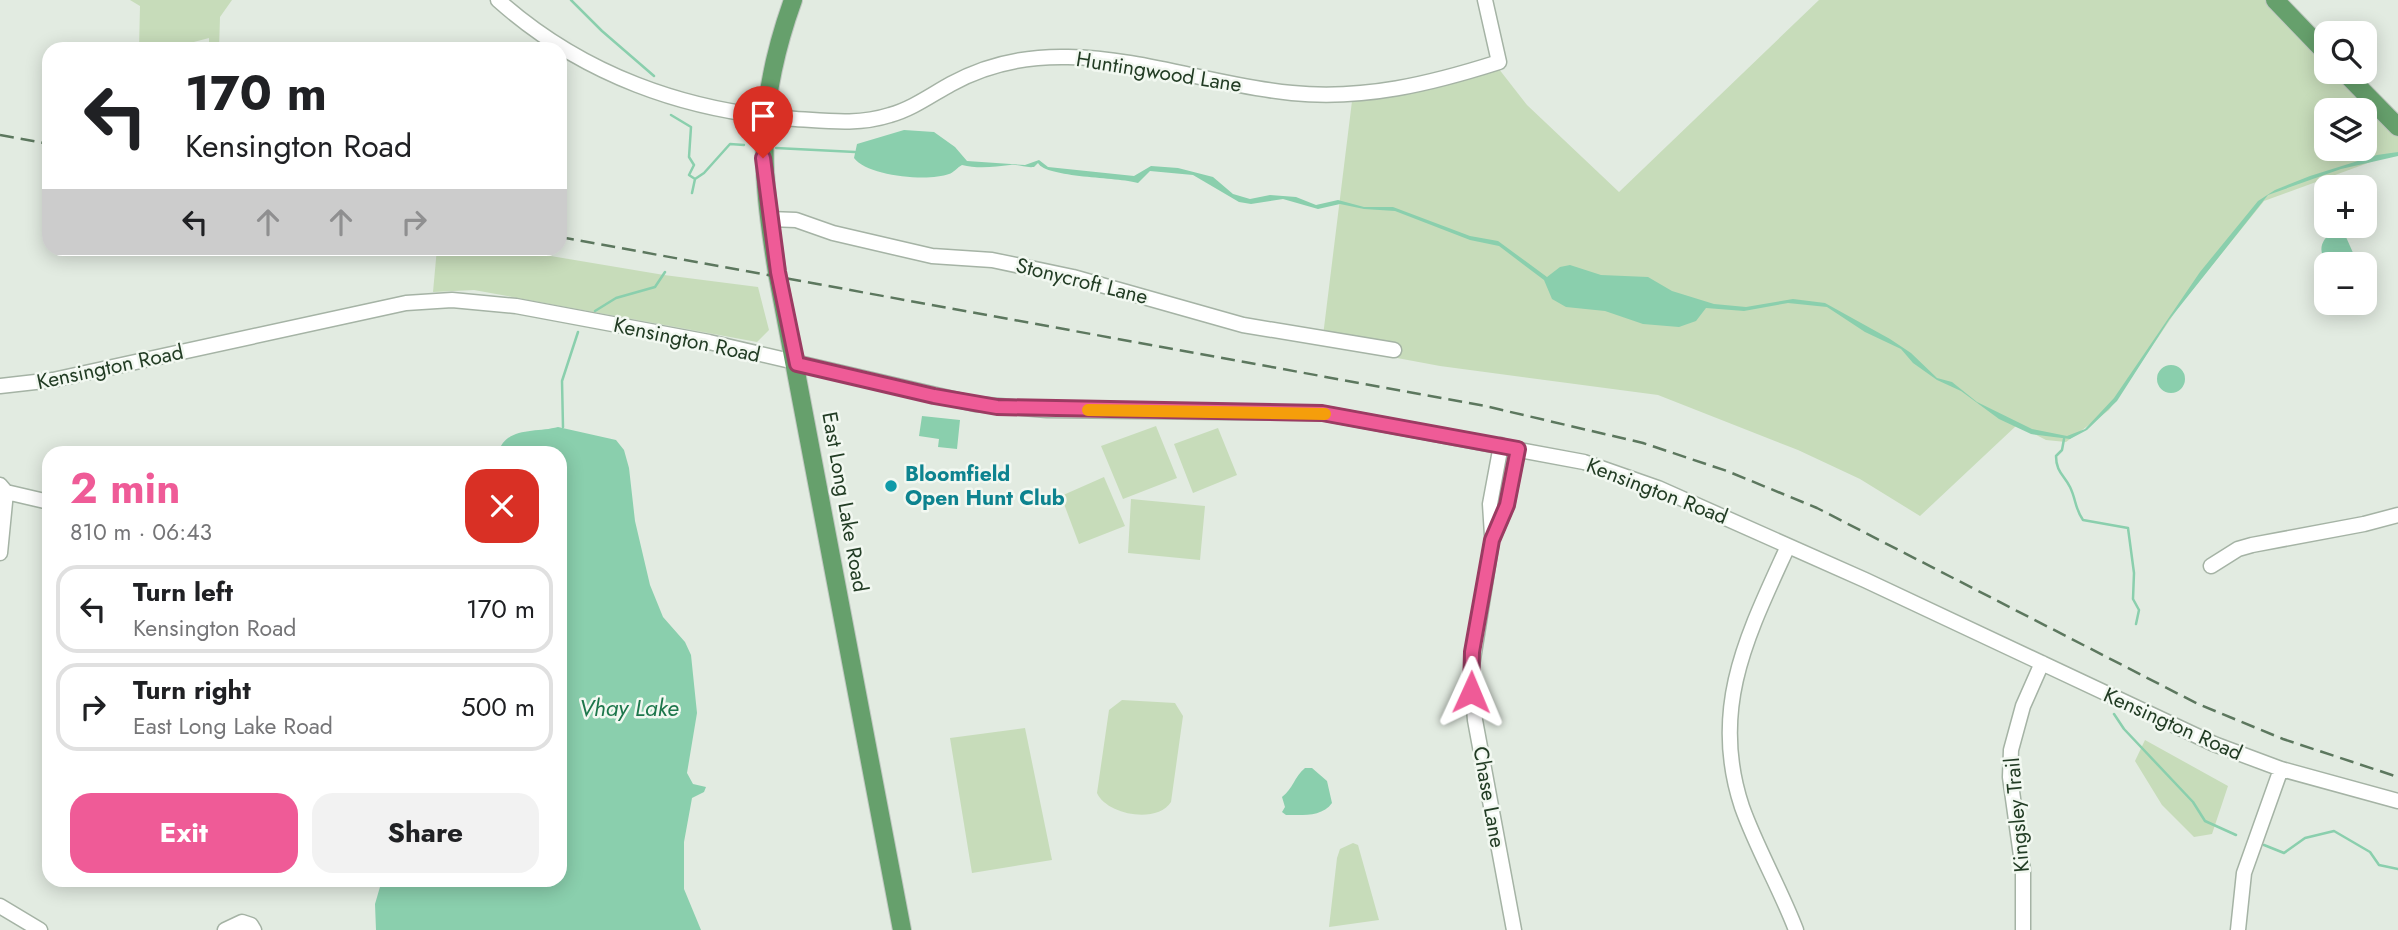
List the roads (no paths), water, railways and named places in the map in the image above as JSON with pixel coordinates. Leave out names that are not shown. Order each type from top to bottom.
[{"type":"main road","name":"East Long Lake Road","points":[[793,0],[775,57],[765,117],[763,173],[769,219],[902,930]]},
{"type":"main road","points":[[2275,0],[2314,40]]},
{"type":"main road","points":[[2356,84],[2398,127]]},
{"type":"street","points":[[498,0],[553,42]]},
{"type":"street","name":"Huntingwood Lane","points":[[765,117],[839,122],[879,118],[907,109],[985,69],[1050,57],[1108,60],[1289,93],[1338,95],[1392,91],[1499,62],[1485,0]]},
{"type":"street","points":[[567,50],[630,83],[696,105],[765,117]]},
{"type":"street","name":"Stonycroft Lane","points":[[769,219],[796,220],[833,233],[932,256],[992,260],[1073,276],[1242,325],[1394,350]]},
{"type":"street","name":"Kensington Road","points":[[0,386],[53,380],[405,303],[434,300],[516,306],[709,342],[986,406],[1047,410],[1322,413],[1501,445],[1613,470],[1788,545],[2188,733],[2281,769],[2398,801]]},
{"type":"street","name":"Chase Lane","points":[[1492,540],[1490,503],[1501,445]]},
{"type":"street","name":"Chase Lane","points":[[1514,930],[1471,692],[1472,652],[1492,540],[1507,505],[1518,449]]},
{"type":"street","points":[[0,553],[3,488],[42,500]]},
{"type":"street","points":[[2211,566],[2238,549],[2252,545],[2364,524],[2398,514]]},
{"type":"street","points":[[1788,545],[1739,662],[1730,702],[1730,736],[1734,774],[1743,808],[1796,930]]},
{"type":"street","name":"Kingsley Trail","points":[[2023,930],[2023,870],[2010,777],[2011,750],[2023,706],[2042,663]]},
{"type":"street","points":[[2238,930],[2244,873],[2281,769]]},
{"type":"street","points":[[0,906],[40,930]]},
{"type":"street","points":[[225,930],[242,922],[251,925],[254,930]]},
{"type":"water","points":[[904,130],[934,132],[955,147],[967,161],[1025,165],[1039,160],[1048,167],[1134,176],[1151,166],[1178,168],[1213,177],[1233,194],[1250,199],[1270,195],[1296,197],[1316,205],[1338,200],[1364,207],[1393,207],[1470,236],[1498,241],[1547,277],[1560,267],[1570,265],[1601,275],[1648,277],[1672,291],[1714,304],[1746,307],[1793,299],[1825,303],[1890,339],[1911,353],[1937,378],[1952,382],[1977,402],[2032,429],[2067,436],[2085,429],[2114,398],[2200,272],[2258,201],[2275,190],[2310,176],[2358,161],[2376,161],[2324,175],[2314,175],[2314,179],[2268,195],[2169,320],[2117,401],[2087,430],[2070,439],[2031,434],[1999,419],[1961,391],[1937,380],[1913,363],[1901,349],[1865,332],[1827,307],[1788,303],[1744,311],[1706,308],[1696,321],[1679,327],[1643,324],[1605,311],[1566,307],[1552,299],[1544,280],[1499,246],[1470,240],[1395,211],[1340,204],[1318,209],[1283,199],[1251,204],[1239,202],[1193,175],[1150,171],[1138,183],[1054,172],[1038,163],[1034,167],[962,165],[949,174],[939,176],[898,176],[861,164],[854,158],[857,144]]},
{"type":"water","points":[[2398,152],[2398,156],[2377,161],[2377,155]]},
{"type":"water","points":[[2326,238],[2346,238],[2353,252],[2321,252]]},
{"type":"water","points":[[2171,365],[2181,369],[2185,379],[2181,389],[2171,393],[2161,389],[2157,379],[2161,369]]},
{"type":"water","points":[[922,416],[960,420],[957,449],[938,447],[939,439],[919,436]]},
{"type":"water","name":"Vhay Lake","points":[[558,427],[616,440],[624,450],[629,468],[635,521],[650,585],[663,617],[685,642],[691,655],[697,713],[687,773],[693,784],[706,787],[704,792],[692,798],[684,842],[684,889],[701,930],[376,930],[375,904],[380,887],[567,887],[567,446],[501,446],[508,438],[523,432]]},
{"type":"water","points":[[1305,768],[1312,768],[1327,781],[1332,803],[1318,813],[1286,815],[1282,812],[1285,807],[1282,797]]},
{"type":"waterway","points":[[571,0],[654,76]]},
{"type":"waterway","points":[[671,115],[691,127],[689,157],[694,165],[689,175],[695,179],[704,173],[730,144],[744,145]]},
{"type":"waterway","points":[[776,148],[855,152]]},
{"type":"waterway","points":[[692,193],[695,179]]},
{"type":"waterway","points":[[595,311],[616,298],[655,287],[665,272]]},
{"type":"waterway","points":[[563,427],[562,381],[578,332]]},
{"type":"waterway","points":[[2064,439],[2062,450],[2056,456],[2057,466],[2070,487],[2083,520],[2128,528],[2134,573],[2133,599],[2139,610],[2136,624]]},
{"type":"waterway","points":[[2114,714],[2124,729],[2193,802],[2205,821],[2236,835]]},
{"type":"waterway","points":[[2264,845],[2284,853],[2305,838],[2334,831],[2370,852],[2379,865],[2398,869]]},
{"type":"railway","points":[[0,135],[42,143]]},
{"type":"railway","points":[[567,238],[1485,406],[1643,443],[1727,471],[1817,508],[2198,704],[2283,739],[2398,777]]},
{"type":"place","name":"Bloomfield Open Hunt Club","points":[[891,486]]}]
